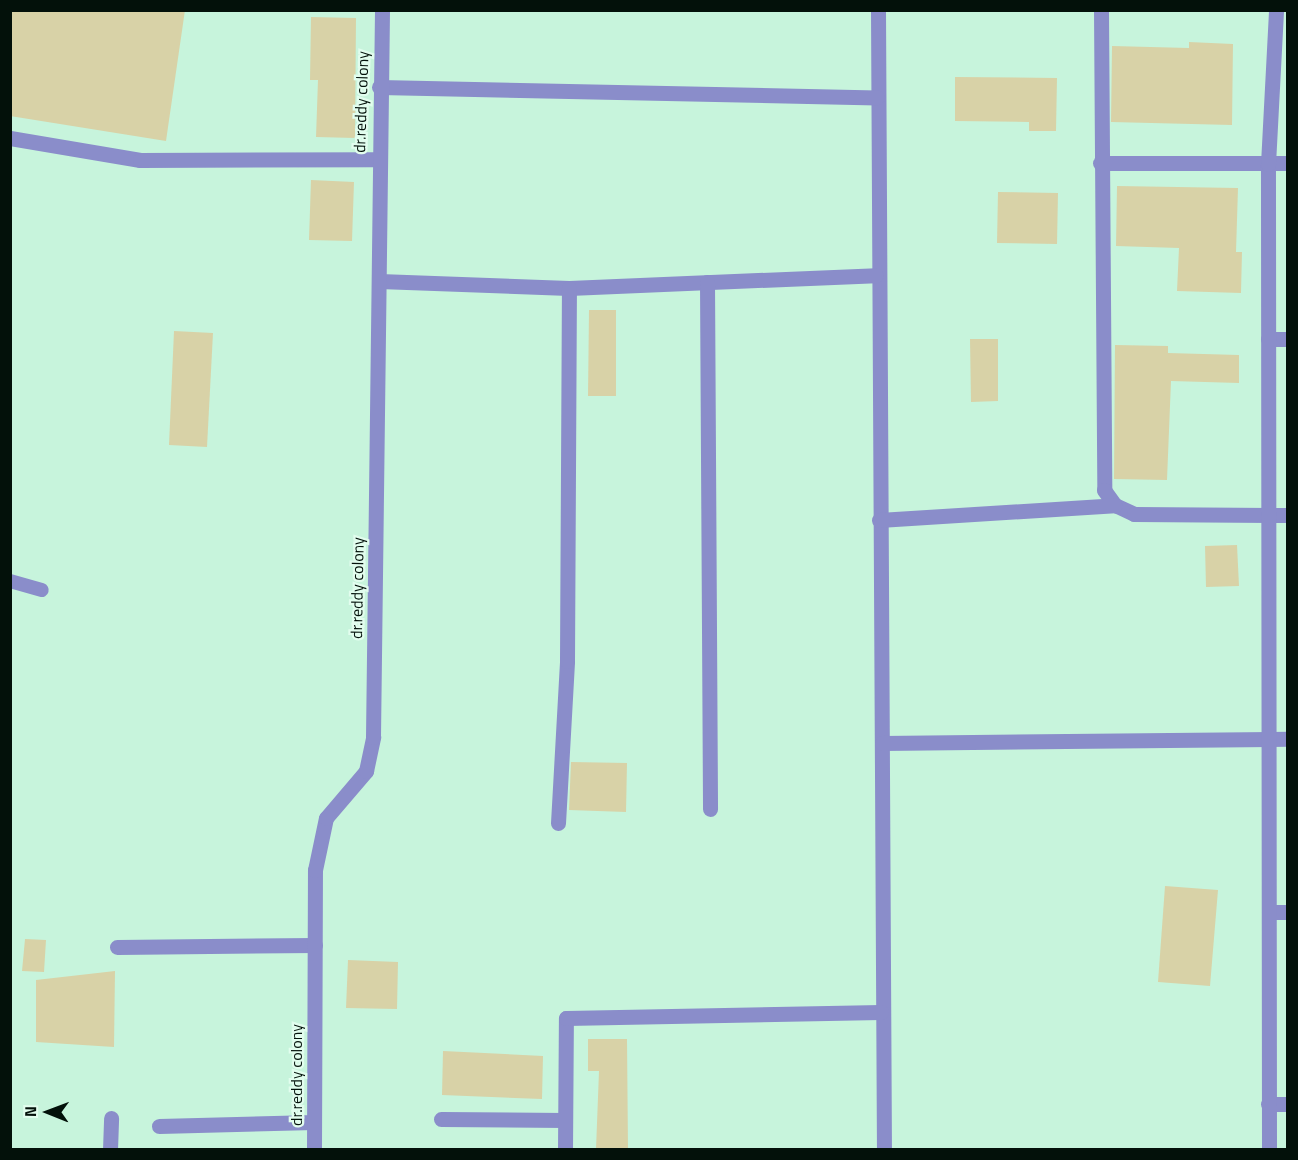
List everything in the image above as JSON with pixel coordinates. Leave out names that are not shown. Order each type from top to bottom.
[{"type":"street","name":"dr.reddy colony","points":[[314,1149],[315,870],[326,818],[366,771],[373,737],[379,281],[377,159],[382,10]]},
{"type":"street","points":[[878,10],[876,275],[884,1149]]},
{"type":"street","points":[[1101,10],[1100,163],[1104,490],[1115,505],[1134,514],[1287,515]]},
{"type":"street","points":[[1269,1149],[1268,164],[1276,10]]},
{"type":"street","points":[[380,87],[877,97]]},
{"type":"street","points":[[10,138],[140,160],[377,159]]},
{"type":"street","points":[[1100,163],[1287,163]]},
{"type":"street","points":[[379,281],[569,288],[876,275]]},
{"type":"street","points":[[707,282],[710,809]]},
{"type":"street","points":[[558,823],[567,662],[569,288]]},
{"type":"street","points":[[1268,339],[1287,339]]},
{"type":"street","points":[[879,520],[1115,505]]},
{"type":"street","points":[[882,743],[1287,739]]},
{"type":"street","points":[[1269,912],[1287,912]]},
{"type":"street","points":[[117,947],[315,945]]},
{"type":"street","points":[[566,1149],[566,1018],[881,1012]]},
{"type":"street","points":[[1268,1104],[1287,1104]]},
{"type":"street","points":[[110,1149],[111,1118]]},
{"type":"street","points":[[441,1119],[565,1120]]},
{"type":"street","points":[[159,1126],[314,1122]]},
{"type":"lane","points":[[10,581],[42,590]]},
{"type":"building","points":[[10,10],[185,10],[166,141],[10,116]]},
{"type":"building","points":[[311,17],[356,18],[355,138],[316,137],[318,80],[310,80]]},
{"type":"building","points":[[1189,42],[1233,44],[1232,125],[1111,122],[1112,46],[1189,48]]},
{"type":"building","points":[[955,77],[1057,78],[1056,131],[1029,131],[1029,122],[955,121]]},
{"type":"building","points":[[311,180],[354,182],[352,241],[309,240]]},
{"type":"building","points":[[1117,186],[1238,188],[1236,252],[1242,252],[1241,293],[1177,291],[1179,248],[1116,246]]},
{"type":"building","points":[[998,192],[1058,193],[1057,244],[997,243]]},
{"type":"building","points":[[589,310],[616,310],[616,396],[588,396]]},
{"type":"building","points":[[174,331],[213,333],[207,447],[169,445]]},
{"type":"building","points":[[970,339],[998,339],[998,401],[971,402]]},
{"type":"building","points":[[1115,345],[1168,346],[1168,353],[1239,355],[1239,383],[1171,381],[1167,480],[1114,479]]},
{"type":"building","points":[[1237,545],[1239,586],[1206,587],[1205,546]]},
{"type":"building","points":[[571,762],[627,763],[626,812],[569,810]]},
{"type":"building","points":[[1165,886],[1218,890],[1210,986],[1158,982]]},
{"type":"building","points":[[25,939],[46,940],[44,972],[22,971]]},
{"type":"building","points":[[348,960],[398,962],[397,1009],[346,1008]]},
{"type":"building","points":[[115,971],[114,1047],[36,1042],[36,980]]},
{"type":"building","points":[[588,1039],[627,1039],[628,1149],[596,1149],[599,1071],[588,1071]]},
{"type":"building","points":[[443,1051],[543,1056],[542,1099],[442,1095]]}]
